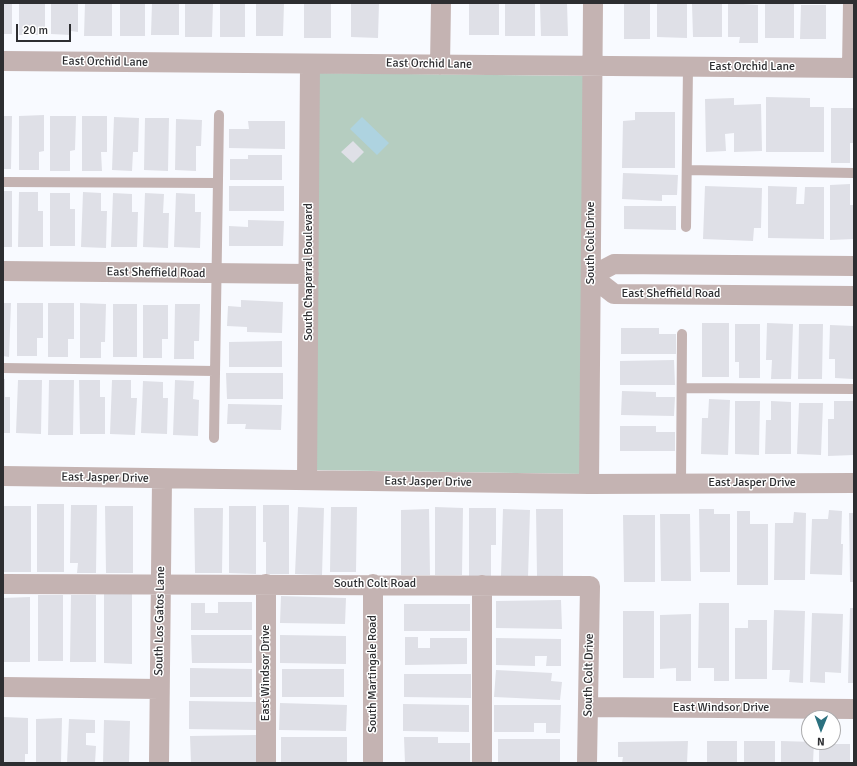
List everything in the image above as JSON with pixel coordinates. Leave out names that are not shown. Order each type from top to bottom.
[{"type":"street","points":[[440,65],[441,3]]},
{"type":"street","name":"South Colt Drive","points":[[589,484],[593,3]]},
{"type":"street","points":[[853,3],[853,68]]},
{"type":"street","name":"East Orchid Lane","points":[[3,61],[853,68]]},
{"type":"street","name":"South Chaparral Boulevard","points":[[307,480],[310,64]]},
{"type":"street","points":[[591,276],[614,264],[854,266]]},
{"type":"street","name":"East Sheffield Road","points":[[3,271],[309,274]]},
{"type":"street","name":"East Sheffield Road","points":[[591,276],[614,294],[854,296]]},
{"type":"street","name":"East Jasper Drive","points":[[3,476],[589,484],[854,483]]},
{"type":"street","name":"South Los Gatos Lane","points":[[159,763],[162,479]]},
{"type":"street","points":[[3,584],[160,585]]},
{"type":"street","name":"East Windsor Drive","points":[[266,584],[266,763]]},
{"type":"street","name":"South Colt Road","points":[[160,585],[374,584],[590,586]]},
{"type":"street","name":"South Martingale Road","points":[[372,763],[374,584]]},
{"type":"street","points":[[482,585],[482,763]]},
{"type":"street","name":"South Colt Drive","points":[[587,763],[590,586]]},
{"type":"street","points":[[3,687],[159,689]]},
{"type":"street","name":"East Windsor Drive","points":[[589,707],[854,709]]},
{"type":"lane","points":[[686,227],[688,67]]},
{"type":"lane","points":[[214,438],[219,115]]},
{"type":"lane","points":[[687,170],[854,173]]},
{"type":"lane","points":[[3,182],[218,183]]},
{"type":"lane","points":[[681,483],[682,334]]},
{"type":"lane","points":[[3,368],[215,371]]},
{"type":"lane","points":[[682,388],[854,389]]},
{"type":"green space","points":[[317,73],[586,76],[583,474],[314,470]]},
{"type":"water","points":[[362,117],[389,143],[377,155],[350,129]]},
{"type":"building","points":[[3,3],[12,3],[12,34],[3,34]]},
{"type":"building","points":[[19,3],[45,3],[45,35],[19,35]]},
{"type":"building","points":[[51,3],[78,3],[78,32],[71,31],[71,35],[51,34]]},
{"type":"building","points":[[85,3],[112,3],[112,36],[84,36]]},
{"type":"building","points":[[120,3],[145,3],[145,36],[120,36]]},
{"type":"building","points":[[152,3],[179,3],[179,35],[151,35]]},
{"type":"building","points":[[185,3],[213,3],[212,37],[185,37]]},
{"type":"building","points":[[220,3],[245,3],[245,37],[220,37]]},
{"type":"building","points":[[256,3],[284,3],[283,36],[256,36]]},
{"type":"building","points":[[304,3],[331,3],[331,38],[304,38]]},
{"type":"building","points":[[351,3],[379,3],[378,38],[351,37]]},
{"type":"building","points":[[469,3],[499,3],[499,35],[469,35]]},
{"type":"building","points":[[505,3],[535,3],[535,36],[505,36]]},
{"type":"building","points":[[567,3],[568,36],[541,36],[540,4]]},
{"type":"building","points":[[650,3],[650,39],[624,39],[624,4]]},
{"type":"building","points":[[657,3],[687,3],[687,38],[657,37]]},
{"type":"building","points":[[722,3],[722,37],[693,37],[692,4]]},
{"type":"building","points":[[728,3],[758,5],[758,43],[739,43],[740,37],[728,37]]},
{"type":"building","points":[[765,4],[794,4],[794,38],[765,38]]},
{"type":"building","points":[[801,5],[826,5],[826,39],[800,39]]},
{"type":"building","points":[[766,97],[810,98],[810,107],[824,107],[824,152],[766,152]]},
{"type":"building","points":[[734,98],[734,105],[761,104],[762,151],[734,152],[734,133],[725,134],[726,151],[706,152],[705,99]]},
{"type":"building","points":[[831,108],[854,108],[854,143],[850,143],[850,163],[831,163]]},
{"type":"building","points":[[635,112],[675,112],[675,168],[622,168],[623,121],[635,120]]},
{"type":"building","points":[[44,115],[44,151],[39,152],[39,170],[19,170],[19,116]]},
{"type":"building","points":[[3,116],[12,116],[11,169],[3,169]]},
{"type":"building","points":[[50,116],[76,116],[75,150],[70,151],[70,171],[50,171]]},
{"type":"building","points":[[82,116],[107,116],[107,152],[101,152],[102,171],[82,171]]},
{"type":"building","points":[[114,117],[139,118],[138,152],[133,152],[132,171],[112,170]]},
{"type":"building","points":[[145,118],[169,118],[168,171],[144,170]]},
{"type":"building","points":[[176,119],[202,120],[201,146],[196,146],[196,171],[175,170]]},
{"type":"building","points":[[248,121],[285,121],[285,149],[229,148],[229,129],[249,129]]},
{"type":"building","points":[[353,141],[364,152],[353,163],[341,152]]},
{"type":"building","points":[[248,155],[282,155],[282,180],[230,180],[230,159],[248,159]]},
{"type":"building","points":[[623,173],[678,175],[677,195],[662,195],[662,201],[622,199]]},
{"type":"building","points":[[850,184],[850,205],[854,205],[854,239],[830,240],[830,185]]},
{"type":"building","points":[[229,186],[284,186],[284,211],[229,211]]},
{"type":"building","points":[[705,186],[762,188],[761,228],[754,228],[753,241],[703,239]]},
{"type":"building","points":[[768,186],[797,187],[796,204],[804,204],[805,187],[824,187],[824,239],[768,238]]},
{"type":"building","points":[[3,191],[12,191],[12,247],[3,247]]},
{"type":"building","points":[[19,192],[38,192],[38,211],[43,211],[43,247],[18,247]]},
{"type":"building","points":[[83,192],[101,193],[101,211],[107,211],[106,248],[81,247]]},
{"type":"building","points":[[50,193],[70,193],[70,209],[75,209],[75,246],[50,246]]},
{"type":"building","points":[[113,193],[132,194],[132,212],[138,212],[137,247],[111,247]]},
{"type":"building","points":[[145,193],[164,194],[163,213],[169,213],[168,248],[143,247]]},
{"type":"building","points":[[176,193],[195,194],[195,212],[201,212],[200,248],[174,247]]},
{"type":"building","points":[[624,206],[676,206],[676,230],[624,229]]},
{"type":"building","points":[[248,220],[284,221],[283,246],[229,246],[229,226],[248,227]]},
{"type":"building","points":[[241,300],[283,302],[282,333],[247,332],[247,327],[227,326],[228,306],[241,307]]},
{"type":"building","points":[[3,303],[11,303],[9,357],[3,356]]},
{"type":"building","points":[[17,303],[43,303],[43,338],[37,338],[37,356],[17,356]]},
{"type":"building","points":[[48,303],[74,303],[74,339],[68,339],[68,357],[48,357]]},
{"type":"building","points":[[80,303],[106,304],[105,342],[101,342],[101,358],[80,358]]},
{"type":"building","points":[[113,304],[137,304],[137,357],[113,357]]},
{"type":"building","points":[[175,304],[200,304],[199,341],[194,341],[194,359],[174,359]]},
{"type":"building","points":[[143,305],[168,305],[168,339],[162,339],[162,358],[143,358]]},
{"type":"building","points":[[702,323],[729,323],[729,377],[702,377]]},
{"type":"building","points":[[767,323],[793,324],[791,379],[771,379],[772,360],[766,360]]},
{"type":"building","points":[[735,324],[760,324],[760,378],[739,378],[739,362],[735,362]]},
{"type":"building","points":[[799,324],[823,324],[822,379],[798,379]]},
{"type":"building","points":[[830,325],[854,326],[853,379],[835,378],[835,359],[829,359]]},
{"type":"building","points":[[621,328],[659,328],[659,334],[676,334],[676,354],[621,354]]},
{"type":"building","points":[[282,341],[282,367],[229,367],[229,342]]},
{"type":"building","points":[[674,360],[675,385],[620,385],[620,361]]},
{"type":"building","points":[[226,373],[283,373],[283,399],[227,399]]},
{"type":"building","points":[[3,379],[5,379],[5,397],[10,397],[10,433],[3,433]]},
{"type":"building","points":[[18,380],[42,380],[41,434],[16,433]]},
{"type":"building","points":[[49,380],[74,380],[73,435],[48,435]]},
{"type":"building","points":[[79,380],[100,380],[100,397],[105,397],[105,434],[80,434]]},
{"type":"building","points":[[112,380],[131,380],[131,398],[137,398],[135,435],[110,434]]},
{"type":"building","points":[[175,380],[194,381],[193,399],[199,400],[198,436],[173,435]]},
{"type":"building","points":[[143,381],[163,382],[163,398],[168,398],[167,434],[141,433]]},
{"type":"building","points":[[622,391],[656,392],[656,397],[675,397],[674,416],[621,415]]},
{"type":"building","points":[[709,399],[730,400],[728,455],[701,454],[702,418],[708,418]]},
{"type":"building","points":[[735,401],[760,401],[759,455],[735,454]]},
{"type":"building","points":[[771,401],[791,402],[791,454],[765,454],[766,420],[771,420]]},
{"type":"building","points":[[834,401],[854,401],[854,455],[828,456],[828,419],[834,419]]},
{"type":"building","points":[[799,403],[823,403],[821,455],[797,454]]},
{"type":"building","points":[[228,404],[282,405],[281,430],[245,429],[246,424],[227,424]]},
{"type":"building","points":[[620,426],[656,426],[656,432],[675,432],[675,451],[620,451]]},
{"type":"building","points":[[37,504],[64,504],[64,572],[37,572]]},
{"type":"building","points":[[71,505],[97,505],[96,573],[77,573],[78,563],[70,563]]},
{"type":"building","points":[[263,505],[289,505],[289,574],[266,574],[266,542],[263,542]]},
{"type":"building","points":[[3,506],[31,506],[31,572],[3,572]]},
{"type":"building","points":[[105,506],[133,506],[133,573],[106,573]]},
{"type":"building","points":[[229,506],[256,506],[256,574],[229,573]]},
{"type":"building","points":[[298,507],[324,508],[322,575],[295,574]]},
{"type":"building","points":[[331,507],[357,507],[356,572],[330,572]]},
{"type":"building","points":[[435,507],[463,508],[462,575],[435,575]]},
{"type":"building","points":[[194,508],[223,508],[222,573],[195,573]]},
{"type":"building","points":[[469,508],[496,508],[496,545],[491,545],[491,576],[469,576]]},
{"type":"building","points":[[429,509],[430,575],[401,575],[401,510]]},
{"type":"building","points":[[503,509],[530,510],[528,577],[501,576]]},
{"type":"building","points":[[536,509],[563,509],[563,576],[537,576]]},
{"type":"building","points":[[699,509],[714,509],[714,514],[730,514],[730,572],[700,572]]},
{"type":"building","points":[[829,510],[842,511],[842,575],[810,574],[812,519],[828,519]]},
{"type":"building","points":[[737,511],[750,511],[750,524],[768,524],[768,585],[737,585]]},
{"type":"building","points":[[794,512],[806,513],[805,580],[774,580],[775,523],[793,523]]},
{"type":"building","points":[[849,513],[854,513],[854,582],[850,582]]},
{"type":"building","points":[[660,514],[690,514],[691,581],[661,581]]},
{"type":"building","points":[[623,515],[655,515],[655,582],[624,582]]},
{"type":"building","points":[[104,594],[132,594],[132,664],[104,663]]},
{"type":"building","points":[[38,595],[63,595],[63,661],[38,661]]},
{"type":"building","points":[[71,595],[96,595],[96,662],[70,662]]},
{"type":"building","points":[[281,596],[346,598],[345,624],[280,623]]},
{"type":"building","points":[[30,597],[30,662],[3,662],[3,598]]},
{"type":"building","points":[[561,600],[562,629],[496,628],[496,601]]},
{"type":"building","points":[[218,602],[252,602],[252,630],[191,630],[191,603],[205,603],[205,613],[218,613]]},
{"type":"building","points":[[699,603],[729,603],[729,681],[714,681],[714,668],[698,668]]},
{"type":"building","points":[[404,604],[470,604],[470,631],[404,631]]},
{"type":"building","points":[[850,608],[854,608],[854,683],[848,683]]},
{"type":"building","points":[[774,610],[805,611],[803,683],[789,682],[790,670],[772,670]]},
{"type":"building","points":[[623,611],[654,611],[654,678],[623,678]]},
{"type":"building","points":[[812,613],[843,614],[841,673],[825,672],[825,683],[810,682]]},
{"type":"building","points":[[691,614],[691,681],[676,681],[676,668],[660,669],[660,615]]},
{"type":"building","points":[[748,620],[767,620],[767,679],[735,679],[735,628],[748,628]]},
{"type":"building","points":[[191,635],[252,635],[252,663],[192,663]]},
{"type":"building","points":[[280,635],[346,636],[346,664],[280,663]]},
{"type":"building","points":[[405,637],[418,637],[418,648],[430,648],[430,638],[467,638],[467,664],[405,665]]},
{"type":"building","points":[[496,638],[561,639],[561,666],[546,666],[547,656],[535,656],[535,666],[496,665]]},
{"type":"building","points":[[190,668],[252,669],[252,697],[190,697]]},
{"type":"building","points":[[282,669],[344,669],[344,697],[282,697]]},
{"type":"building","points":[[496,670],[552,673],[551,681],[562,682],[560,700],[494,697]]},
{"type":"building","points":[[404,674],[471,674],[471,698],[404,697]]},
{"type":"building","points":[[189,701],[257,702],[258,730],[189,729]]},
{"type":"building","points":[[280,703],[347,705],[346,731],[279,730]]},
{"type":"building","points":[[403,704],[469,705],[469,732],[403,731]]},
{"type":"building","points":[[494,705],[561,705],[560,733],[546,733],[546,723],[534,723],[534,732],[494,732]]},
{"type":"building","points":[[3,717],[28,718],[28,754],[25,754],[25,763],[3,763]]},
{"type":"building","points":[[62,718],[61,763],[36,763],[36,719]]},
{"type":"building","points":[[69,719],[95,720],[95,733],[86,733],[86,745],[96,746],[95,763],[67,763]]},
{"type":"building","points":[[104,720],[130,721],[129,763],[103,763]]},
{"type":"building","points":[[256,735],[257,763],[191,763],[190,736]]},
{"type":"building","points":[[281,737],[347,737],[347,763],[281,763]]},
{"type":"building","points":[[404,737],[438,737],[438,743],[470,743],[470,763],[405,763]]},
{"type":"building","points":[[498,739],[560,739],[560,763],[498,763]]},
{"type":"building","points":[[688,741],[687,763],[622,763],[623,757],[618,757],[618,742]]},
{"type":"building","points":[[707,741],[737,741],[737,763],[707,763]]},
{"type":"building","points":[[744,741],[775,741],[775,763],[744,763]]},
{"type":"building","points":[[781,741],[801,742],[801,750],[814,750],[813,763],[781,763]]},
{"type":"building","points":[[841,744],[850,744],[850,763],[819,763],[819,750],[841,750]]}]
